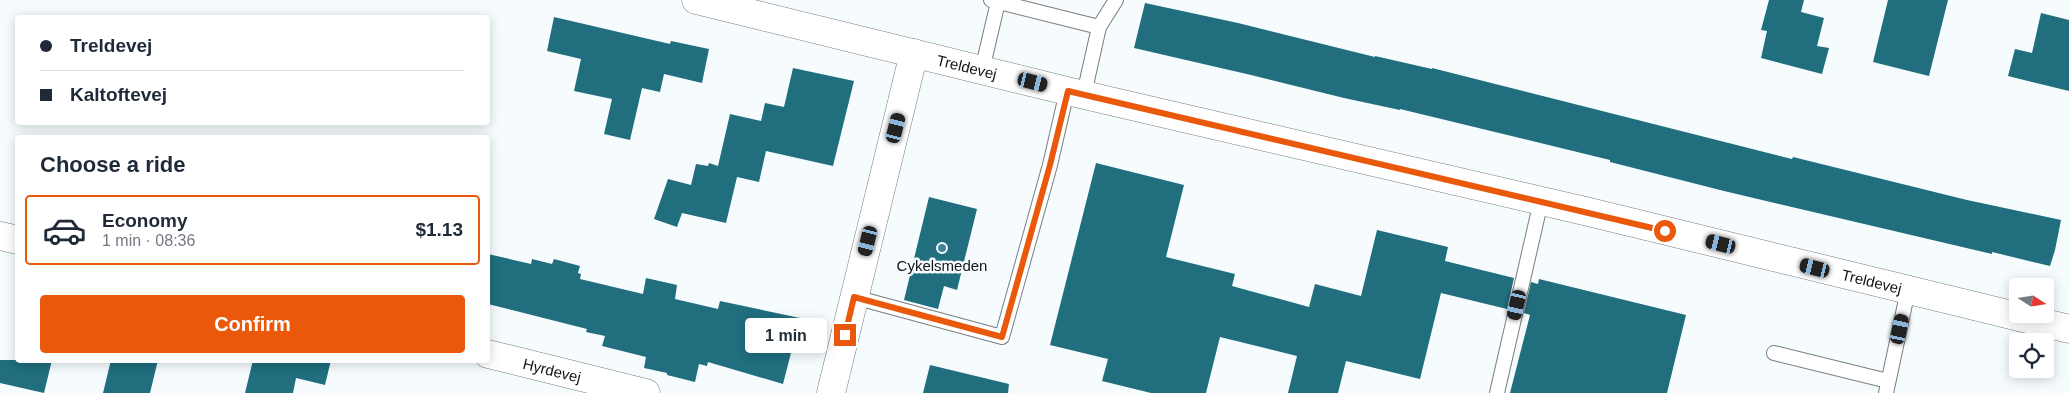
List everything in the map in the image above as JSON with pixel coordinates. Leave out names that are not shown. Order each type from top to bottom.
[{"type":"street","name":"Treldevej","points":[[696,0],[745,6],[914,53],[1076,93],[1542,201],[2069,329]]},
{"type":"street","points":[[831,393],[914,53]]},
{"type":"street","points":[[0,236],[15,239]]},
{"type":"street","name":"Hyrdevej","points":[[490,354],[646,393]]},
{"type":"lane","points":[[854,297],[1002,337],[1050,165],[1099,27],[1116,0]]},
{"type":"lane","points":[[982,70],[995,1],[1099,27]]},
{"type":"lane","points":[[1497,393],[1542,201]]},
{"type":"lane","name":"Treldevej","points":[[1887,387],[1908,290]]},
{"type":"lane","points":[[1774,353],[1887,387]]},
{"type":"building","points":[[1769,0],[1804,0],[1801,12],[1824,18],[1817,46],[1829,48],[1822,74],[1761,58],[1767,31],[1761,30]]},
{"type":"building","points":[[1888,0],[1948,0],[1929,76],[1873,62]]},
{"type":"building","points":[[1145,3],[1238,23],[1375,57],[1432,68],[1792,159],[1793,157],[1967,200],[2061,220],[2055,250],[2050,266],[1992,252],[1992,254],[1724,191],[1610,162],[1610,160],[1400,109],[1344,98],[1134,48]]},
{"type":"building","points":[[2041,13],[2069,20],[2069,91],[2008,76],[2015,49],[2032,53]]},
{"type":"building","points":[[554,17],[670,44],[671,41],[709,49],[702,83],[664,74],[660,92],[642,88],[630,140],[604,134],[612,99],[574,91],[581,59],[547,51]]},
{"type":"building","points":[[793,68],[854,81],[833,166],[766,151],[759,182],[737,177],[726,223],[682,213],[677,227],[654,219],[668,179],[691,185],[696,164],[708,166],[709,163],[718,166],[730,114],[761,121],[765,103],[784,107]]},
{"type":"building","points":[[1096,163],[1184,185],[1166,257],[1235,274],[1232,286],[1309,307],[1315,284],[1361,296],[1377,230],[1448,247],[1445,261],[1514,278],[1507,309],[1441,293],[1420,379],[1346,361],[1338,393],[1288,393],[1297,356],[1220,337],[1206,393],[1151,393],[1102,381],[1108,359],[1050,345]]},
{"type":"building","name":"Cykelsmeden","points":[[929,197],[977,209],[957,290],[944,286],[938,309],[904,300]]},
{"type":"building","points":[[490,254],[531,264],[532,259],[552,264],[554,259],[580,266],[578,273],[581,274],[580,279],[643,294],[646,278],[677,285],[675,299],[718,309],[720,301],[800,318],[783,384],[708,362],[707,366],[699,364],[695,382],[667,375],[667,373],[644,368],[646,357],[602,346],[605,336],[586,332],[587,329],[490,305]]},
{"type":"building","points":[[1539,279],[1686,315],[1667,393],[1510,393],[1530,315],[1524,313],[1531,282],[1538,284]]},
{"type":"building","points":[[0,360],[15,360],[15,363],[51,363],[44,393],[0,383]]},
{"type":"building","points":[[110,363],[157,363],[150,393],[103,393]]},
{"type":"building","points":[[252,363],[330,363],[325,385],[296,378],[293,393],[245,393]]},
{"type":"building","points":[[930,365],[1009,384],[1008,393],[923,393]]},
{"type":"place","name":"Cykelsmeden","points":[[942,248]]},
{"type":"route","points":[[845,335],[854,297],[1002,337],[1050,165],[1068,91],[1665,231]]}]
